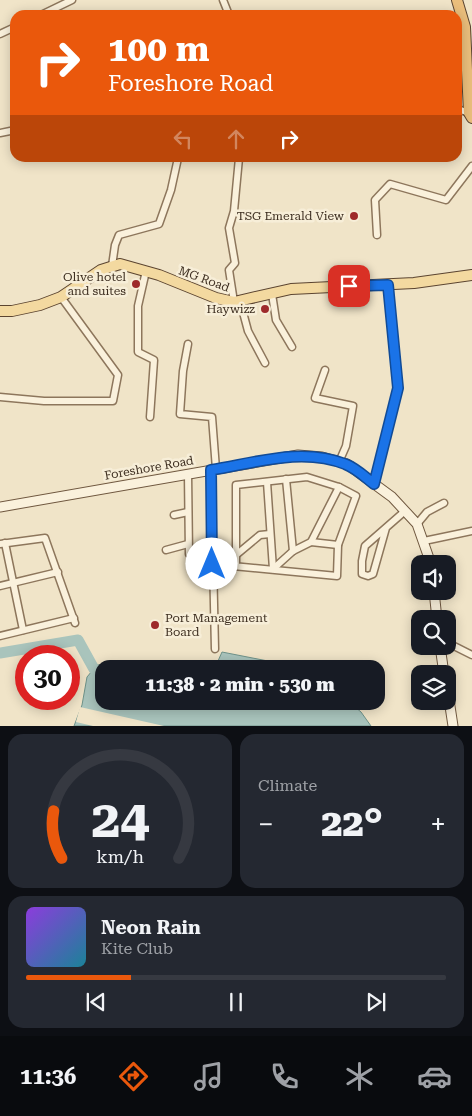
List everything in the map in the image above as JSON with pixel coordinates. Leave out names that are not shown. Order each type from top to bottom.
[{"type":"highway","points":[[462,17],[465,27],[471,116]]},
{"type":"main road","name":"MG Road","points":[[112,266],[120,264],[146,271],[216,298],[237,301],[291,290],[388,285],[472,275]]},
{"type":"main road","points":[[0,311],[12,311],[40,305],[61,297],[102,270],[112,266]]},
{"type":"main road","name":"Foreshore Road","points":[[0,507],[298,455],[322,457],[347,464],[392,497],[417,524],[428,555]]},
{"type":"main road","points":[[451,710],[453,726]]},
{"type":"street","points":[[51,10],[72,0]]},
{"type":"street","points":[[112,266],[115,245],[119,235],[159,224],[177,162]]},
{"type":"street","points":[[239,162],[234,211],[229,228],[234,263],[229,270],[237,301],[248,331],[265,363]]},
{"type":"street","points":[[377,235],[376,200],[390,184],[446,200],[472,166]]},
{"type":"street","points":[[146,271],[138,306],[138,352],[154,360],[150,418]]},
{"type":"street","points":[[374,484],[398,388],[388,285]]},
{"type":"street","points":[[272,294],[276,320],[292,347]]},
{"type":"street","points":[[0,397],[44,401],[113,401],[118,375],[61,297]]},
{"type":"street","points":[[188,344],[183,371],[180,414],[212,417],[214,469],[212,564],[215,649]]},
{"type":"street","points":[[325,370],[315,398],[353,406],[346,446],[339,462]]},
{"type":"street","points":[[188,474],[189,554]]},
{"type":"street","points":[[212,564],[337,576],[338,545],[356,496],[339,487],[308,477],[236,485],[236,565]]},
{"type":"street","points":[[286,479],[293,551]]},
{"type":"street","points":[[267,482],[273,569]]},
{"type":"street","points":[[311,542],[339,487]]},
{"type":"street","points":[[417,524],[428,512],[444,503]]},
{"type":"street","points":[[174,515],[188,512]]},
{"type":"street","points":[[386,528],[373,574],[368,576],[362,574],[365,546],[386,528],[405,512]]},
{"type":"street","points":[[424,541],[472,531]]},
{"type":"street","points":[[236,555],[260,535],[270,534]]},
{"type":"street","points":[[0,636],[74,620],[45,538],[2,544],[14,583],[23,630]]},
{"type":"street","points":[[273,569],[293,551],[311,542],[338,545]]},
{"type":"street","points":[[166,550],[188,544]]},
{"type":"street","points":[[0,586],[58,572]]},
{"type":"street","points":[[456,647],[472,655]]},
{"type":"water","points":[[222,652],[263,660],[218,660]]},
{"type":"water","points":[[95,667],[95,710],[359,710],[371,726],[74,726],[82,705],[87,677]]},
{"type":"pier","points":[[80,707],[164,726],[93,726],[76,722]]},
{"type":"waterway","points":[[0,653],[78,640],[94,669]]},
{"type":"place","name":"TSG Emerald View","points":[[354,216]]},
{"type":"place","name":"Olive hotel and suites","points":[[136,284]]},
{"type":"place","name":"Haywizz","points":[[265,309]]},
{"type":"place","name":"Port Management Board","points":[[155,625]]},
{"type":"route","points":[[212,564],[211,470],[298,455],[322,457],[347,464],[374,484],[398,388],[388,285],[349,286]]}]
